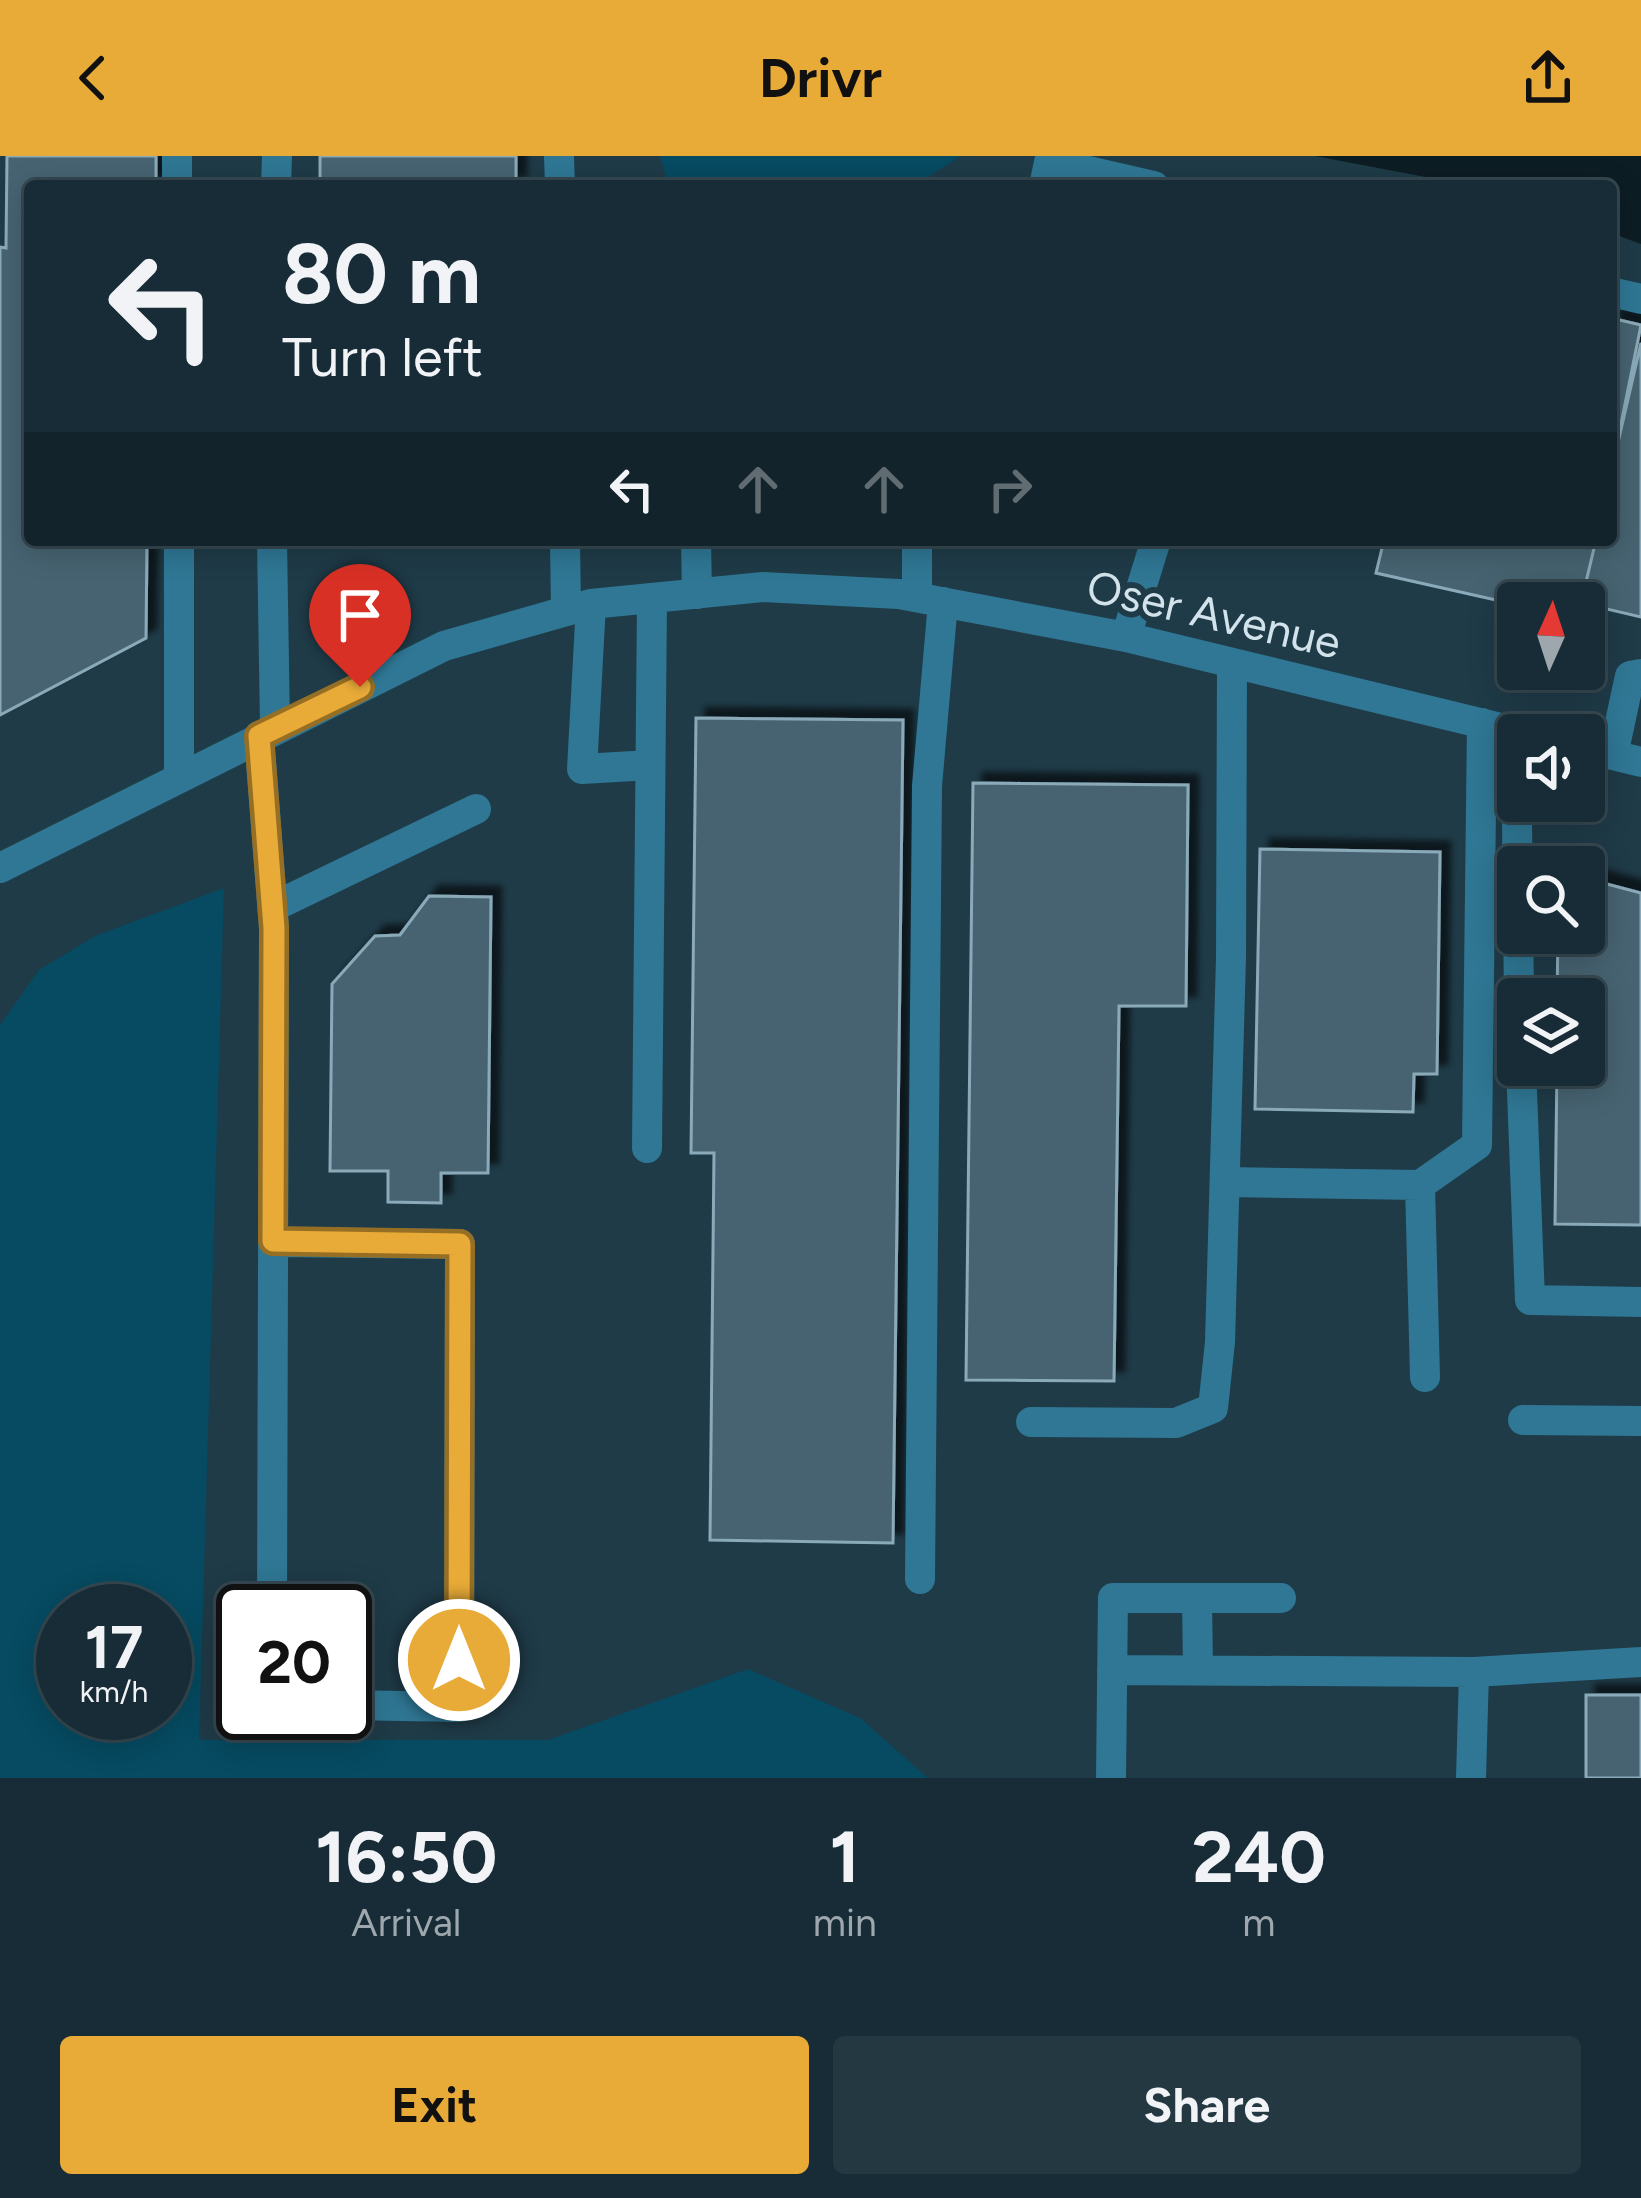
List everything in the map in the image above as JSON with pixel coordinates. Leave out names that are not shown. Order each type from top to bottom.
[{"type":"street","points":[[1045,180],[1049,161],[1127,180]]},
{"type":"street","points":[[178,546],[179,778]]},
{"type":"street","points":[[272,546],[267,731],[273,907],[272,1584]]},
{"type":"street","points":[[566,546],[578,607],[582,769],[650,765]]},
{"type":"street","points":[[696,546],[697,594]]},
{"type":"street","points":[[918,546],[930,600],[920,1580]]},
{"type":"street","points":[[1126,637],[1154,546]]},
{"type":"street","name":"Oser Avenue","points":[[0,868],[444,646],[578,607],[763,587],[930,600],[1126,637],[1497,727]]},
{"type":"street","points":[[647,1148],[652,601]]},
{"type":"street","points":[[1031,1422],[1176,1424],[1213,1408],[1225,1182],[1232,663]]},
{"type":"street","points":[[1613,755],[1630,676],[1641,674]]},
{"type":"street","points":[[1225,1182],[1420,1185],[1477,1144],[1482,723]]},
{"type":"street","points":[[273,907],[476,808]]},
{"type":"street","points":[[1519,978],[1521,822]]},
{"type":"street","points":[[1523,1086],[1530,1300],[1641,1302]]},
{"type":"street","points":[[1420,1185],[1425,1378]]},
{"type":"street","points":[[273,1241],[460,1244],[459,1706],[372,1705]]},
{"type":"street","points":[[1522,1420],[1641,1421]]},
{"type":"street","points":[[1111,1778],[1113,1598],[1280,1598]]},
{"type":"street","points":[[1197,1598],[1198,1670]]},
{"type":"street","points":[[1112,1670],[1474,1672],[1641,1662]]},
{"type":"street","points":[[1471,1778],[1474,1672]]},
{"type":"shaded area","points":[[660,156],[961,156],[923,180],[667,180]]},
{"type":"shaded area","points":[[1315,156],[1641,156],[1641,244],[1617,235],[1617,180],[1441,180]]},
{"type":"shaded area","points":[[224,888],[199,1740],[548,1740],[748,1669],[860,1718],[928,1778],[0,1778],[0,1025],[39,970],[95,936]]},
{"type":"building","points":[[7,156],[156,156],[156,180],[24,180],[24,546],[147,546],[146,638],[0,715],[0,247],[6,248]]},
{"type":"building","points":[[320,156],[516,156],[516,180],[320,180]]},
{"type":"building","points":[[1617,319],[1641,325],[1617,443]]},
{"type":"building","points":[[1641,343],[1641,617],[1605,609],[1605,582],[1586,582],[1595,546],[1617,546],[1617,447]]},
{"type":"building","points":[[1383,546],[1595,546],[1586,582],[1497,582],[1497,600],[1376,573]]},
{"type":"building","points":[[696,718],[903,720],[893,1543],[710,1540],[714,1153],[691,1153]]},
{"type":"building","points":[[973,783],[1188,785],[1186,1006],[1119,1006],[1114,1381],[966,1380]]},
{"type":"building","points":[[1260,849],[1440,852],[1437,1074],[1414,1074],[1413,1112],[1255,1109]]},
{"type":"building","points":[[1605,884],[1641,893],[1641,1225],[1555,1224],[1557,1086],[1605,1086],[1605,978],[1557,978],[1558,954],[1605,954]]},
{"type":"building","points":[[429,896],[491,897],[488,1173],[441,1173],[441,1203],[388,1202],[388,1171],[330,1171],[332,984],[375,936],[400,935]]},
{"type":"building","points":[[1586,1695],[1641,1695],[1641,1778],[1586,1778]]},
{"type":"route","points":[[360,687],[259,736],[274,928],[273,1241],[460,1244],[459,1660]]}]
